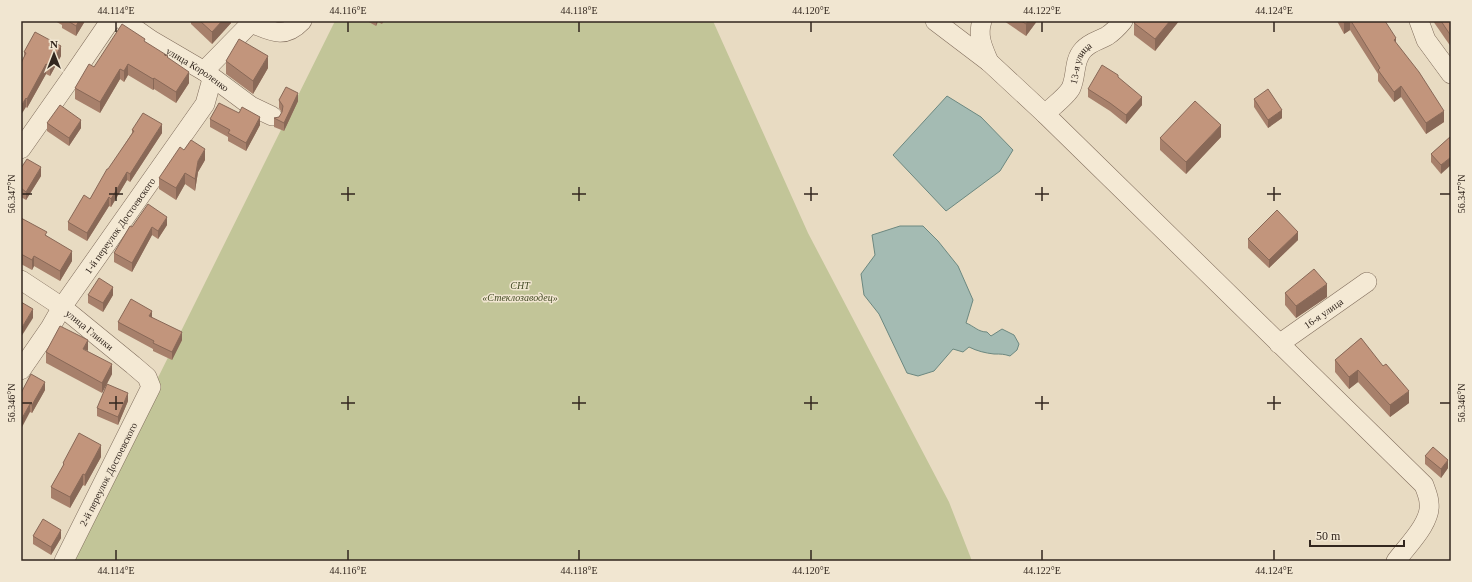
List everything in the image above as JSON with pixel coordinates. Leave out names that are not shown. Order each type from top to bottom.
[{"type":"street","points":[[21,149],[74,75],[110,21]]},
{"type":"street","name":"улица Короленко","points":[[124,21],[151,40],[208,75],[251,106],[272,116]]},
{"type":"street","name":"1-й переулок Достоевского","points":[[21,370],[50,328],[62,307],[205,104],[208,75],[250,22],[272,31],[284,33],[294,30],[302,21]]},
{"type":"street","points":[[934,21],[989,62],[1045,114],[1424,485],[1430,504],[1429,514],[1425,523],[1396,561]]},
{"type":"street","points":[[982,21],[980,28],[980,42],[989,62]]},
{"type":"street","name":"13-я улица","points":[[1045,114],[1070,89],[1074,80],[1077,58],[1091,43],[1107,36],[1123,21]]},
{"type":"street","points":[[1419,21],[1426,40],[1451,74]]},
{"type":"street","name":"улица Глинки","points":[[21,280],[62,307],[147,377],[151,387]]},
{"type":"street","name":"16-я улица","points":[[1279,344],[1367,282]]},
{"type":"street","name":"2-й переулок Достоевского","points":[[64,561],[151,387]]},
{"type":"green space","name":"СНТ «Стеклозаводец»","points":[[335,21],[713,21],[808,233],[949,502],[972,561],[67,561]]},
{"type":"water","points":[[947,96],[981,117],[1013,150],[1000,171],[946,211],[893,155]]},
{"type":"water","points":[[900,226],[923,226],[938,241],[958,266],[973,300],[966,323],[979,330],[987,332],[991,336],[1002,329],[1014,335],[1019,344],[1017,350],[1010,356],[984,352],[969,347],[963,352],[953,349],[934,371],[918,376],[907,373],[879,314],[864,295],[861,274],[875,255],[872,235]]},
{"type":"building","points":[[68,21],[79,21],[76,26]]},
{"type":"building","points":[[200,21],[222,21],[212,32]]},
{"type":"building","points":[[1021,21],[1028,21],[1026,24]]},
{"type":"building","points":[[1135,21],[1170,21],[1155,39],[1134,23]]},
{"type":"building","points":[[1351,21],[1385,21],[1396,38],[1394,40],[1419,72],[1444,111],[1426,123],[1401,86],[1394,92],[1378,70],[1380,68]]},
{"type":"building","points":[[1441,21],[1451,21],[1451,36]]},
{"type":"building","points":[[122,24],[145,39],[144,41],[168,56],[167,57],[189,72],[176,92],[128,64],[124,71],[120,69],[100,102],[75,88],[89,64],[94,67]]},
{"type":"building","points":[[35,32],[61,46],[50,66],[46,64],[27,99],[26,98],[21,106],[21,63],[26,53],[24,52]]},
{"type":"building","points":[[239,39],[268,56],[253,81],[226,61]]},
{"type":"building","points":[[1102,65],[1118,75],[1118,77],[1142,97],[1126,115],[1088,89]]},
{"type":"building","points":[[286,87],[298,93],[284,123],[274,118],[279,117],[282,112],[283,106],[279,100]]},
{"type":"building","points":[[1268,89],[1282,110],[1268,120],[1254,99]]},
{"type":"building","points":[[1195,101],[1221,125],[1186,162],[1160,138]]},
{"type":"building","points":[[219,103],[239,113],[242,107],[260,117],[246,143],[228,133],[230,130],[210,119]]},
{"type":"building","points":[[60,105],[81,120],[69,138],[47,123]]},
{"type":"building","points":[[143,113],[162,124],[130,174],[127,172],[111,199],[109,197],[87,233],[68,222],[84,195],[90,199],[107,169],[134,131],[132,130]]},
{"type":"building","points":[[1451,136],[1451,157],[1441,165],[1431,154]]},
{"type":"building","points":[[191,140],[205,149],[198,161],[195,179],[185,173],[176,188],[159,178],[180,147],[184,150]]},
{"type":"building","points":[[27,159],[41,167],[26,192],[21,188],[21,168]]},
{"type":"building","points":[[148,204],[167,217],[158,231],[152,227],[132,263],[114,253],[130,226],[132,227]]},
{"type":"building","points":[[1277,210],[1298,232],[1269,260],[1248,239]]},
{"type":"building","points":[[21,218],[47,232],[45,235],[72,251],[60,271],[34,256],[32,260],[21,254]]},
{"type":"building","points":[[1314,269],[1327,284],[1296,306],[1285,293]]},
{"type":"building","points":[[99,278],[113,287],[103,303],[88,295]]},
{"type":"building","points":[[131,299],[152,311],[149,316],[182,332],[172,352],[153,343],[154,341],[118,322]]},
{"type":"building","points":[[21,302],[33,309],[21,329]]},
{"type":"building","points":[[60,326],[88,340],[83,349],[112,364],[102,383],[46,352]]},
{"type":"building","points":[[1361,338],[1383,366],[1386,364],[1409,391],[1390,405],[1358,370],[1349,377],[1335,360]]},
{"type":"building","points":[[31,374],[45,382],[32,405],[30,404],[21,420],[21,393]]},
{"type":"building","points":[[107,384],[128,393],[118,417],[97,408]]},
{"type":"building","points":[[79,433],[101,445],[85,475],[83,474],[70,497],[51,487]]},
{"type":"building","points":[[1433,447],[1448,460],[1441,469],[1425,456]]},
{"type":"building","points":[[43,519],[61,530],[51,547],[33,536]]}]
